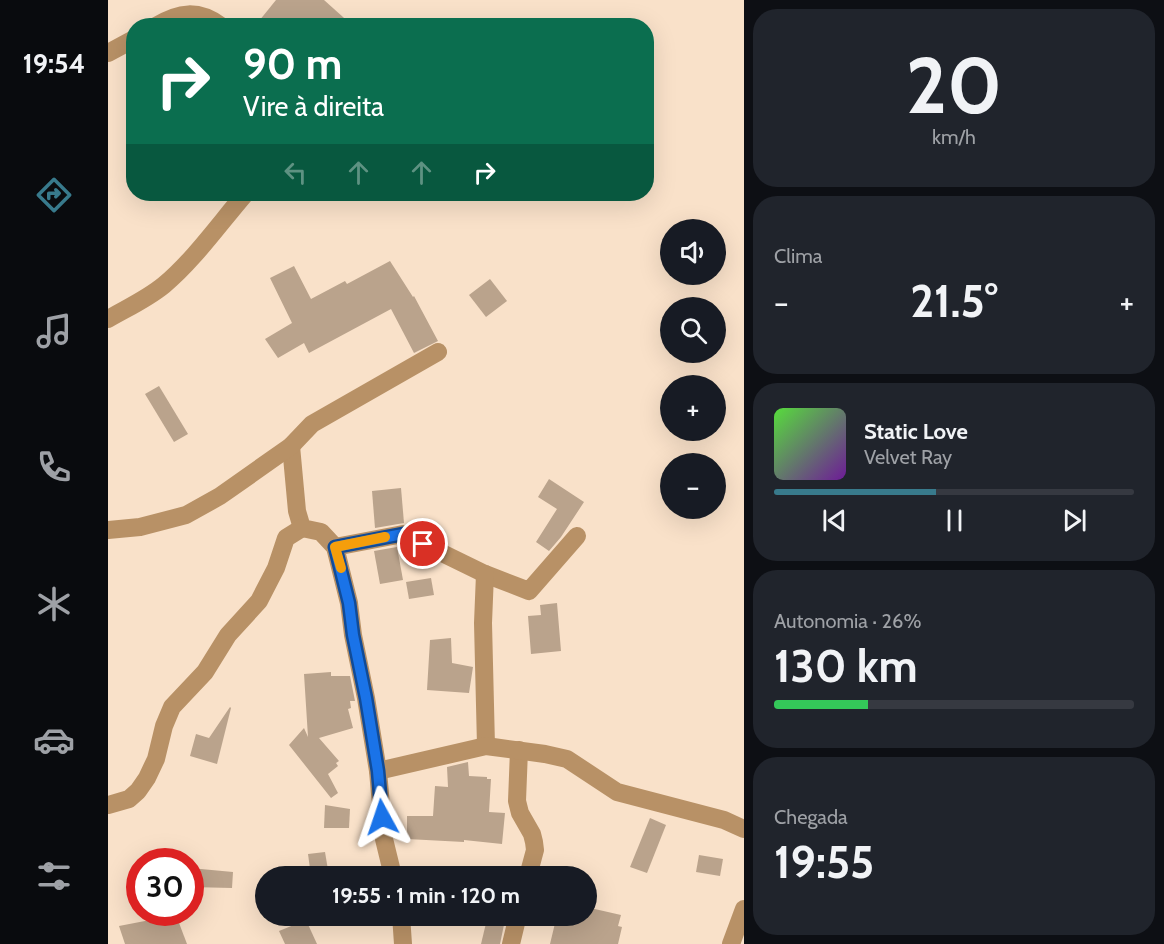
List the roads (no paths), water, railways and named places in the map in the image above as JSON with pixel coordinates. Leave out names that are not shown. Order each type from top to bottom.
[{"type":"street","points":[[169,18],[190,13],[211,18]]},
{"type":"street","points":[[108,53],[126,43]]},
{"type":"street","points":[[108,319],[165,284],[239,201]]},
{"type":"street","points":[[108,530],[140,527],[186,515],[219,496],[291,446],[312,424],[438,352]]},
{"type":"street","points":[[291,446],[296,503],[302,528]]},
{"type":"street","points":[[108,805],[129,799],[147,778],[156,759],[164,726],[172,707],[205,672],[228,635],[259,601],[276,568],[285,538],[302,528],[321,532],[335,547],[349,603],[378,771],[384,839],[391,866]]},
{"type":"street","points":[[335,547],[403,534],[485,574],[528,591],[577,536]]},
{"type":"street","points":[[485,574],[483,623],[486,746]]},
{"type":"street","points":[[378,771],[486,746],[519,750],[567,759],[617,792],[724,820],[744,829]]},
{"type":"street","points":[[519,750],[517,801],[520,813],[534,842],[535,850],[531,866]]},
{"type":"street","points":[[731,944],[744,909]]},
{"type":"street","points":[[402,926],[403,944]]},
{"type":"street","points":[[511,944],[515,926]]}]
